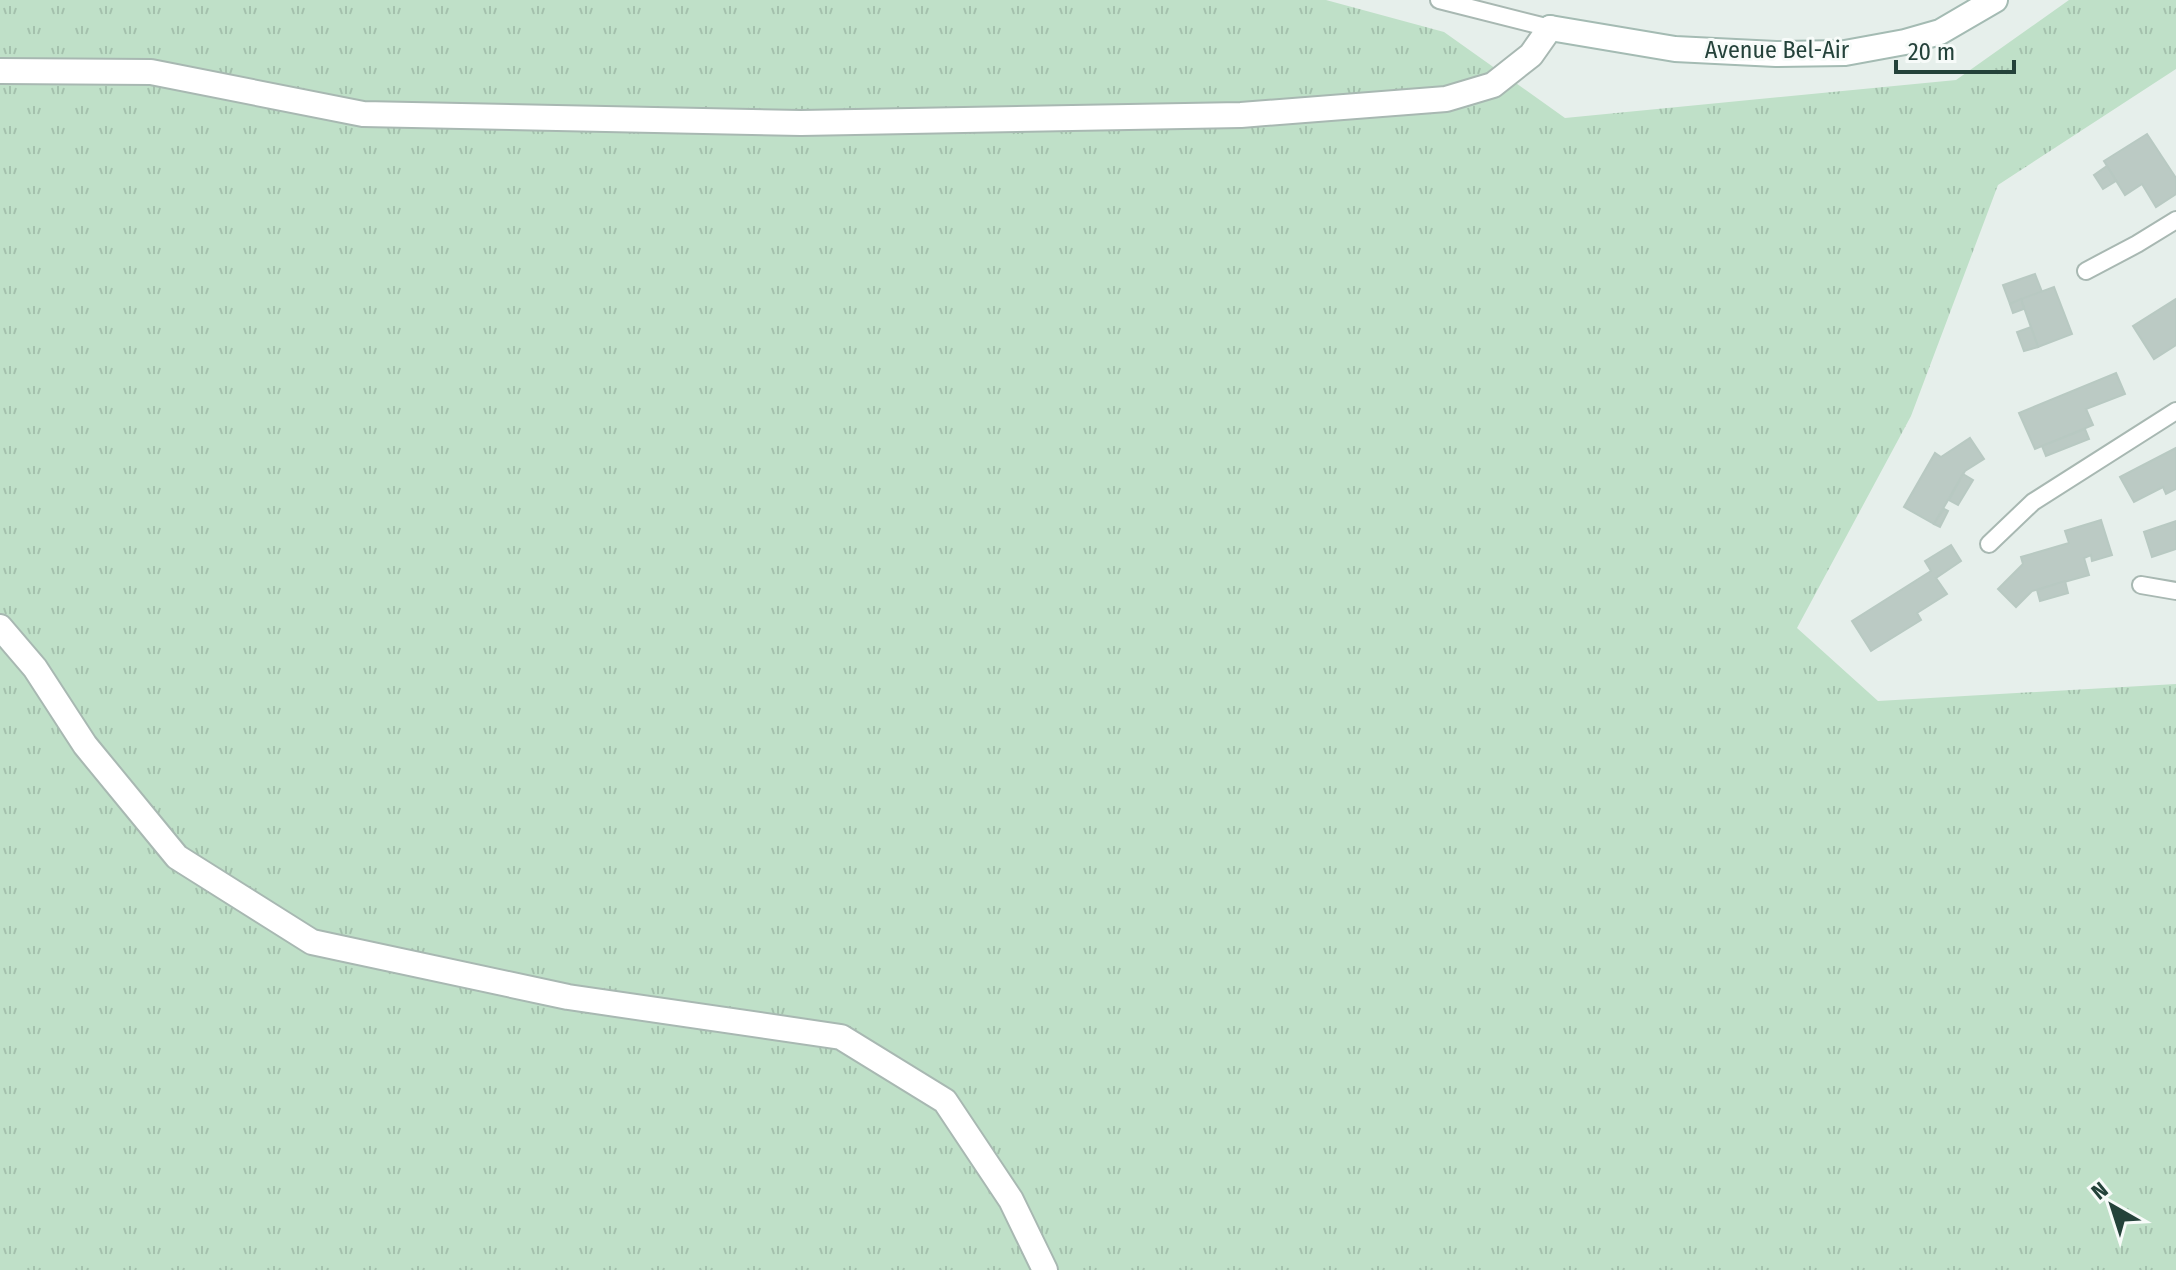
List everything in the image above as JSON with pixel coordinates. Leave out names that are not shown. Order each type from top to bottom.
[{"type":"street","name":"Avenue Bel-Air","points":[[1550,28],[1675,49],[1776,54],[1845,53],[1940,32],[1995,0]]},
{"type":"street","points":[[0,71],[151,72],[363,114],[801,123],[1241,115],[1446,99],[1493,85],[1531,55],[1550,28]]},
{"type":"street","points":[[0,627],[35,668],[85,745],[177,857],[312,942],[568,997],[841,1037],[945,1101],[1011,1200],[1045,1270]]},
{"type":"lane","points":[[1439,0],[1550,28]]},
{"type":"lane","points":[[2086,271],[2176,220]]},
{"type":"lane","points":[[1989,544],[2033,502],[2176,411]]},
{"type":"lane","points":[[2141,585],[2176,591]]},
{"type":"green space","points":[[0,0],[1326,0],[1444,32],[1565,118],[1956,80],[2069,0],[2176,0],[2176,69],[1998,185],[1911,416],[1797,628],[1878,701],[2176,684],[2176,1270],[0,1270]]},
{"type":"building","points":[[2147,134],[2176,178],[2176,194],[2156,207],[2142,184],[2125,195],[2104,161]]},
{"type":"building","points":[[2107,166],[2116,181],[2103,189],[2094,175]]},
{"type":"building","points":[[2035,274],[2042,292],[2010,304],[2003,285]]},
{"type":"building","points":[[2054,287],[2072,334],[2038,347],[2021,299]]},
{"type":"building","points":[[2021,299],[2024,309],[2013,313],[2010,304]]},
{"type":"building","points":[[2176,299],[2176,345],[2154,359],[2133,326]]},
{"type":"building","points":[[2031,327],[2038,347],[2024,351],[2017,332]]},
{"type":"building","points":[[2116,373],[2125,394],[2086,409],[2093,425],[2035,449],[2019,413]]},
{"type":"building","points":[[2085,429],[2089,439],[2046,456],[2042,446]]},
{"type":"building","points":[[1970,438],[1984,459],[1965,471],[1934,524],[1904,507],[1935,453],[1941,457]]},
{"type":"building","points":[[2176,448],[2176,489],[2166,494],[2163,487],[2134,502],[2120,477]]},
{"type":"building","points":[[1963,474],[1973,480],[1958,505],[1949,500]]},
{"type":"building","points":[[1944,509],[1948,511],[1940,527],[1934,524]]},
{"type":"building","points":[[2101,520],[2112,555],[2092,561],[2091,555],[2084,558],[2089,575],[2032,591],[2016,607],[1998,589],[2023,564],[2021,557],[2069,543],[2065,531]]},
{"type":"building","points":[[2176,521],[2176,549],[2152,557],[2144,532]]},
{"type":"building","points":[[1951,545],[1961,561],[1936,578],[1947,594],[1917,613],[1921,620],[1871,651],[1852,621],[1931,571],[1925,561]]},
{"type":"building","points":[[2065,581],[2068,593],[2040,601],[2037,590]]}]
